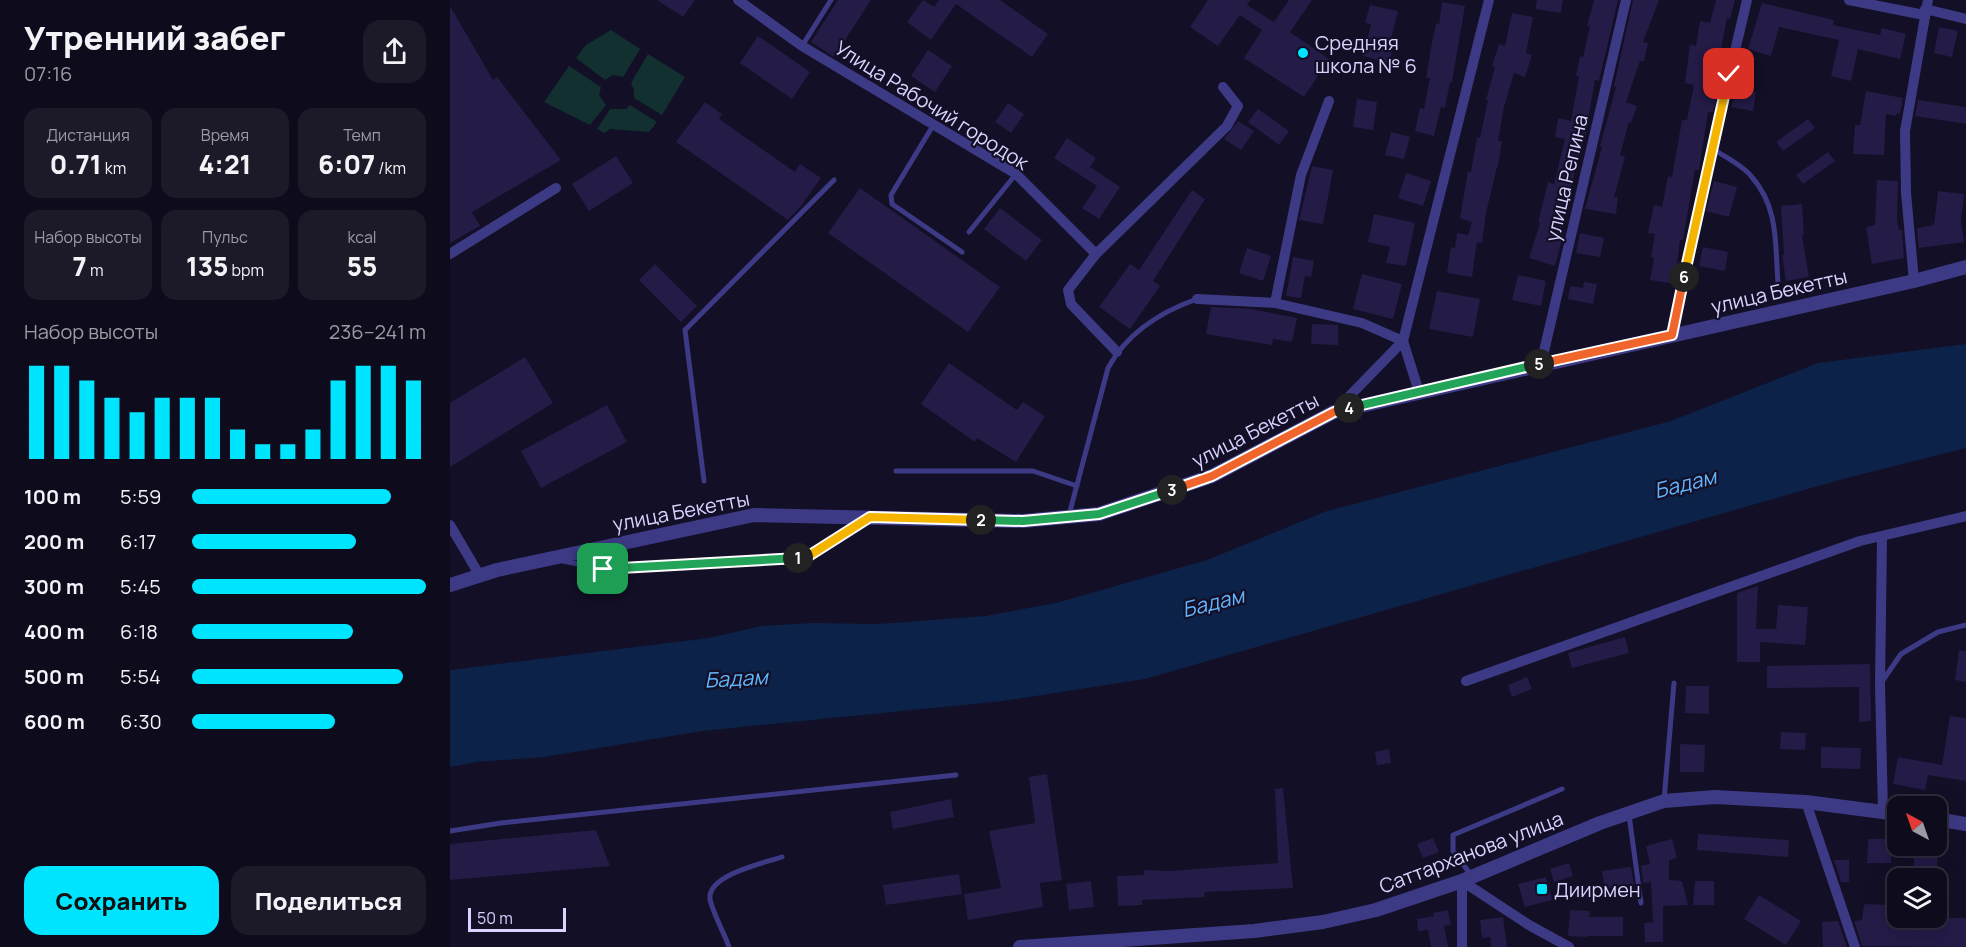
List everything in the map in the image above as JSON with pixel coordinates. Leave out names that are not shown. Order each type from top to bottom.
[{"type":"street","points":[[1334,412],[1403,341],[1489,0]]},
{"type":"street","name":"улица Репина","points":[[1541,364],[1626,0]]},
{"type":"street","points":[[1672,335],[1712,148],[1747,0]]},
{"type":"street","points":[[1849,0],[1926,8],[1966,19]]},
{"type":"street","name":"Улица Рабочий городок","points":[[742,1],[802,46],[1016,174],[1096,254]]},
{"type":"street","points":[[1914,281],[1906,193],[1905,131],[1926,8]]},
{"type":"street","points":[[1117,352],[1071,304],[1068,291],[1096,254],[1227,126],[1238,106],[1223,87]]},
{"type":"street","points":[[1275,303],[1301,175],[1329,101]]},
{"type":"street","points":[[450,254],[556,188]]},
{"type":"street","name":"улица Бекетты","points":[[450,585],[552,558],[754,515],[1023,521],[1099,514],[1212,476],[1334,412],[1914,281],[1966,267]]},
{"type":"street","points":[[1197,299],[1275,303],[1362,322],[1403,341],[1419,392]]},
{"type":"street","points":[[1466,681],[1860,541],[1882,538],[1966,516]]},
{"type":"street","points":[[450,525],[480,576]]},
{"type":"street","points":[[1882,538],[1880,685],[1882,812]]},
{"type":"street","name":"Саттарханова улица","points":[[1020,947],[1254,931],[1323,922],[1376,910],[1467,879],[1600,823],[1664,801],[1715,797],[1806,802],[1887,813]]},
{"type":"street","points":[[1806,802],[1855,947]]},
{"type":"street","points":[[1947,821],[1966,824]]},
{"type":"street","points":[[1462,947],[1467,879]]},
{"type":"street","points":[[1467,879],[1529,925],[1569,947]]},
{"type":"lane","points":[[802,46],[831,0]]},
{"type":"lane","points":[[934,124],[891,195],[892,204],[962,252]]},
{"type":"lane","points":[[1712,148],[1750,175],[1767,198],[1774,225],[1778,283]]},
{"type":"lane","points":[[969,232],[1016,174]]},
{"type":"lane","points":[[704,481],[686,330],[834,180]]},
{"type":"lane","points":[[1068,517],[1108,368],[1117,352],[1146,324],[1175,307],[1197,299]]},
{"type":"lane","points":[[896,471],[1033,471],[1077,486]]},
{"type":"lane","points":[[552,558],[603,569],[807,557],[870,517]]},
{"type":"lane","points":[[1880,685],[1901,654],[1938,632],[1966,625]]},
{"type":"lane","points":[[1664,801],[1674,683]]},
{"type":"lane","points":[[450,831],[956,775]]},
{"type":"lane","points":[[1467,879],[1453,851],[1453,835],[1562,789]]},
{"type":"lane","points":[[1629,813],[1641,903]]},
{"type":"lane","points":[[729,947],[710,898],[713,887],[723,878],[782,857]]},
{"type":"green space","points":[[611,30],[640,49],[623,77],[613,75],[605,80],[576,58],[586,45]]},
{"type":"green space","points":[[648,54],[685,77],[662,115],[634,98],[631,83]]},
{"type":"green space","points":[[569,66],[601,87],[599,95],[606,105],[590,125],[544,102]]},
{"type":"green space","points":[[630,105],[657,122],[649,132],[610,129],[604,133],[597,129],[610,109],[626,109]]},
{"type":"water","name":"Бадам","points":[[1966,344],[1966,448],[1843,479],[1145,679],[1003,701],[702,731],[544,757],[477,762],[450,767],[450,670],[709,638],[761,626],[812,623],[879,624],[985,616],[1056,603],[1207,560],[1327,511],[1671,421],[1818,363]]},
{"type":"building","points":[[657,0],[695,0],[683,17]]},
{"type":"building","points":[[838,0],[871,0],[834,57],[811,42]]},
{"type":"building","points":[[923,0],[934,7],[939,0],[1000,0],[1048,34],[1032,57],[956,4],[931,40],[907,22]]},
{"type":"building","name":"Средняя школа № 6","points":[[1208,0],[1250,0],[1247,5],[1274,22],[1289,0],[1312,0],[1290,32],[1329,59],[1304,97],[1244,58],[1262,30],[1240,15],[1218,46],[1190,27]]},
{"type":"building","points":[[1537,0],[1563,0],[1561,13],[1535,9]]},
{"type":"building","points":[[1594,0],[1618,0],[1599,81],[1595,80],[1584,143],[1582,142],[1563,220],[1561,230],[1564,231],[1555,266],[1529,258],[1540,223],[1538,223],[1548,182],[1554,184],[1565,139],[1555,137],[1558,118],[1571,121],[1579,76],[1576,76],[1580,56],[1583,57],[1590,26],[1587,26]]},
{"type":"building","points":[[1633,0],[1659,0],[1643,42],[1648,43],[1644,61],[1640,61],[1626,102],[1637,106],[1631,123],[1629,122],[1620,155],[1625,157],[1614,197],[1618,197],[1616,214],[1585,209],[1616,87],[1614,86]]},
{"type":"building","points":[[1716,0],[1735,0],[1730,19],[1727,18],[1721,49],[1727,51],[1713,112],[1708,112],[1699,170],[1695,170],[1683,240],[1680,240],[1675,284],[1650,280],[1655,234],[1648,233],[1654,205],[1662,207],[1668,176],[1672,177],[1682,120],[1687,120],[1694,85],[1685,83],[1690,45],[1696,46],[1700,21],[1710,23]]},
{"type":"building","points":[[1442,2],[1465,6],[1452,82],[1450,82],[1445,108],[1441,107],[1434,136],[1415,131],[1420,108],[1424,109],[1430,78],[1426,78],[1431,48],[1436,23],[1439,24]]},
{"type":"building","points":[[1762,3],[1834,20],[1833,25],[1880,35],[1882,28],[1906,34],[1900,59],[1858,49],[1851,81],[1831,76],[1839,40],[1779,27],[1771,56],[1748,49]]},
{"type":"building","points":[[1370,5],[1398,11],[1391,39],[1395,39],[1389,63],[1363,56],[1371,24],[1365,23]]},
{"type":"building","points":[[450,6],[493,80],[497,77],[561,160],[472,212],[480,226],[450,243]]},
{"type":"building","points":[[1512,13],[1533,17],[1526,53],[1532,55],[1525,77],[1514,73],[1504,107],[1498,141],[1502,141],[1498,167],[1486,213],[1482,243],[1477,242],[1472,277],[1447,273],[1451,247],[1455,248],[1457,233],[1468,235],[1472,222],[1460,218],[1468,171],[1471,172],[1477,137],[1480,138],[1488,100],[1486,100],[1495,67],[1492,66],[1499,44],[1505,46]]},
{"type":"building","points":[[1939,27],[1958,31],[1952,57],[1934,53]]},
{"type":"building","points":[[758,36],[810,72],[792,99],[740,63]]},
{"type":"building","points":[[928,50],[952,66],[935,92],[911,76]]},
{"type":"building","points":[[1737,88],[1756,92],[1753,111],[1731,107]]},
{"type":"building","points":[[1866,91],[1903,98],[1900,114],[1897,113],[1896,116],[1886,114],[1884,155],[1853,154],[1855,125],[1860,125]]},
{"type":"building","points":[[1357,99],[1377,102],[1373,130],[1353,127]]},
{"type":"building","points":[[1918,100],[1966,107],[1966,124],[1915,116]]},
{"type":"building","points":[[705,102],[722,114],[719,119],[795,172],[800,164],[821,178],[788,220],[676,142]]},
{"type":"building","points":[[1008,103],[1024,114],[1011,133],[995,122]]},
{"type":"building","points":[[1258,109],[1289,131],[1279,145],[1248,122]]},
{"type":"building","points":[[1808,119],[1815,128],[1783,151],[1776,142]]},
{"type":"building","points":[[1238,121],[1254,131],[1241,150],[1224,139]]},
{"type":"building","points":[[1391,132],[1410,137],[1404,159],[1385,155]]},
{"type":"building","points":[[1067,138],[1096,158],[1090,167],[1120,187],[1099,219],[1082,208],[1097,186],[1054,158]]},
{"type":"building","points":[[1828,152],[1835,161],[1803,184],[1796,175]]},
{"type":"building","points":[[616,156],[633,183],[589,211],[572,184]]},
{"type":"building","points":[[1312,166],[1333,170],[1323,224],[1299,220]]},
{"type":"building","points":[[1406,173],[1431,181],[1423,206],[1398,198]]},
{"type":"building","points":[[1877,180],[1898,181],[1897,219],[1899,230],[1902,230],[1904,258],[1872,264],[1866,227],[1875,225]]},
{"type":"building","points":[[1714,181],[1737,187],[1729,217],[1706,211]]},
{"type":"building","points":[[860,188],[1000,287],[968,332],[828,233]]},
{"type":"building","points":[[1192,190],[1205,199],[1153,281],[1160,286],[1130,329],[1099,307],[1130,264],[1139,270]]},
{"type":"building","points":[[1938,191],[1964,194],[1961,221],[1964,242],[1919,248],[1917,228],[1934,225]]},
{"type":"building","points":[[1802,204],[1804,235],[1802,235],[1809,277],[1786,281],[1782,255],[1784,255],[1781,206]]},
{"type":"building","points":[[1000,208],[1042,240],[1026,261],[984,229]]},
{"type":"building","points":[[1374,214],[1415,223],[1406,266],[1386,263],[1390,247],[1368,242]]},
{"type":"building","points":[[1580,233],[1604,238],[1600,257],[1576,253]]},
{"type":"building","points":[[1703,247],[1728,252],[1725,271],[1699,266]]},
{"type":"building","points":[[1247,248],[1271,256],[1263,281],[1239,273]]},
{"type":"building","points":[[1293,257],[1314,261],[1311,277],[1305,276],[1301,298],[1286,296]]},
{"type":"building","points":[[655,264],[697,306],[681,322],[639,280]]},
{"type":"building","points":[[1362,274],[1402,284],[1393,319],[1353,309]]},
{"type":"building","points":[[1518,275],[1546,281],[1541,306],[1512,300]]},
{"type":"building","points":[[1584,282],[1597,284],[1593,304],[1568,299],[1570,286],[1583,288]]},
{"type":"building","points":[[1437,291],[1480,299],[1473,337],[1429,329]]},
{"type":"building","points":[[1211,307],[1251,309],[1297,318],[1292,342],[1273,339],[1272,345],[1206,334]]},
{"type":"building","points":[[1312,324],[1338,325],[1338,345],[1311,344]]},
{"type":"building","points":[[525,357],[553,403],[450,467],[450,403]]},
{"type":"building","points":[[949,363],[1017,410],[1023,402],[1045,416],[1016,462],[977,438],[975,442],[921,404]]},
{"type":"building","points":[[607,405],[627,442],[541,488],[521,451]]},
{"type":"building","points":[[1758,586],[1756,629],[1776,629],[1778,605],[1808,607],[1805,645],[1760,642],[1760,662],[1737,662],[1737,593]]},
{"type":"building","points":[[1625,637],[1629,653],[1572,668],[1568,653]]},
{"type":"building","points":[[1959,650],[1966,651],[1966,682],[1955,680]]},
{"type":"building","points":[[1870,664],[1871,721],[1859,722],[1859,687],[1767,688],[1767,666]]},
{"type":"building","points":[[1527,677],[1532,689],[1512,697],[1508,685]]},
{"type":"building","points":[[1686,686],[1709,686],[1709,714],[1685,713]]},
{"type":"building","points":[[1950,716],[1966,718],[1966,781],[1928,775],[1925,790],[1893,784],[1898,757],[1942,765]]},
{"type":"building","points":[[1781,732],[1806,733],[1805,750],[1780,749]]},
{"type":"building","points":[[1680,744],[1705,745],[1704,772],[1680,772]]},
{"type":"building","points":[[1821,747],[1861,748],[1860,769],[1821,768]]},
{"type":"building","points":[[1389,749],[1391,763],[1377,765],[1375,752]]},
{"type":"building","points":[[1047,774],[1062,880],[1040,883],[1043,907],[968,920],[964,894],[1001,888],[989,831],[1035,823],[1029,777]]},
{"type":"building","points":[[1283,788],[1293,888],[1204,892],[1205,897],[1142,900],[1142,905],[1118,906],[1117,876],[1144,875],[1144,870],[1169,871],[1278,863],[1275,789]]},
{"type":"building","points":[[951,799],[954,817],[893,829],[890,812]]},
{"type":"building","points":[[596,830],[610,866],[450,880],[450,844]]},
{"type":"building","points":[[1698,834],[1789,840],[1788,857],[1697,850]]},
{"type":"building","points":[[1433,838],[1439,852],[1423,858],[1417,844]]},
{"type":"building","points":[[1672,839],[1677,858],[1669,860],[1669,880],[1682,881],[1688,905],[1663,906],[1663,942],[1645,942],[1644,923],[1653,922],[1651,882],[1643,883],[1641,866],[1650,864],[1646,846]]},
{"type":"building","points":[[1868,839],[1887,839],[1887,856],[1891,856],[1891,863],[1867,863]]},
{"type":"building","points":[[1914,856],[1938,856],[1937,868],[1914,868]]},
{"type":"building","points":[[1834,860],[1849,860],[1849,882],[1841,882]]},
{"type":"building","points":[[1569,863],[1573,876],[1554,882],[1550,869]]},
{"type":"building","points":[[1631,867],[1634,885],[1605,889],[1602,871]]},
{"type":"building","points":[[959,874],[962,894],[886,905],[883,885]]},
{"type":"building","points":[[1546,877],[1552,900],[1525,907],[1518,884]]},
{"type":"building","points":[[1091,881],[1094,907],[1069,910],[1066,884]]},
{"type":"building","points":[[1695,881],[1714,881],[1714,905],[1693,905]]},
{"type":"building","points":[[1759,895],[1801,921],[1786,945],[1744,919]]},
{"type":"building","points":[[1864,904],[1887,905],[1887,928],[1947,928],[1947,918],[1966,918],[1966,947],[1862,946],[1854,921],[1862,920]]},
{"type":"building","points":[[1448,910],[1451,925],[1444,926],[1448,947],[1431,947],[1428,930],[1418,931],[1417,919],[1434,916],[1433,913]]},
{"type":"building","points":[[1570,910],[1590,911],[1589,917],[1623,917],[1623,936],[1568,936]]},
{"type":"building","points":[[1503,917],[1507,947],[1491,947],[1490,937],[1482,938],[1480,920]]},
{"type":"building","points":[[1838,921],[1847,947],[1823,947],[1822,922]]},
{"type":"place","name":"Средняя школа № 6","points":[[1303,53]]},
{"type":"place","name":"Диирмен","points":[[1542,889]]},
{"type":"route","points":[[603,569],[807,557],[870,517],[1023,521],[1099,514],[1212,476],[1334,412],[1672,335],[1729,74]]}]
